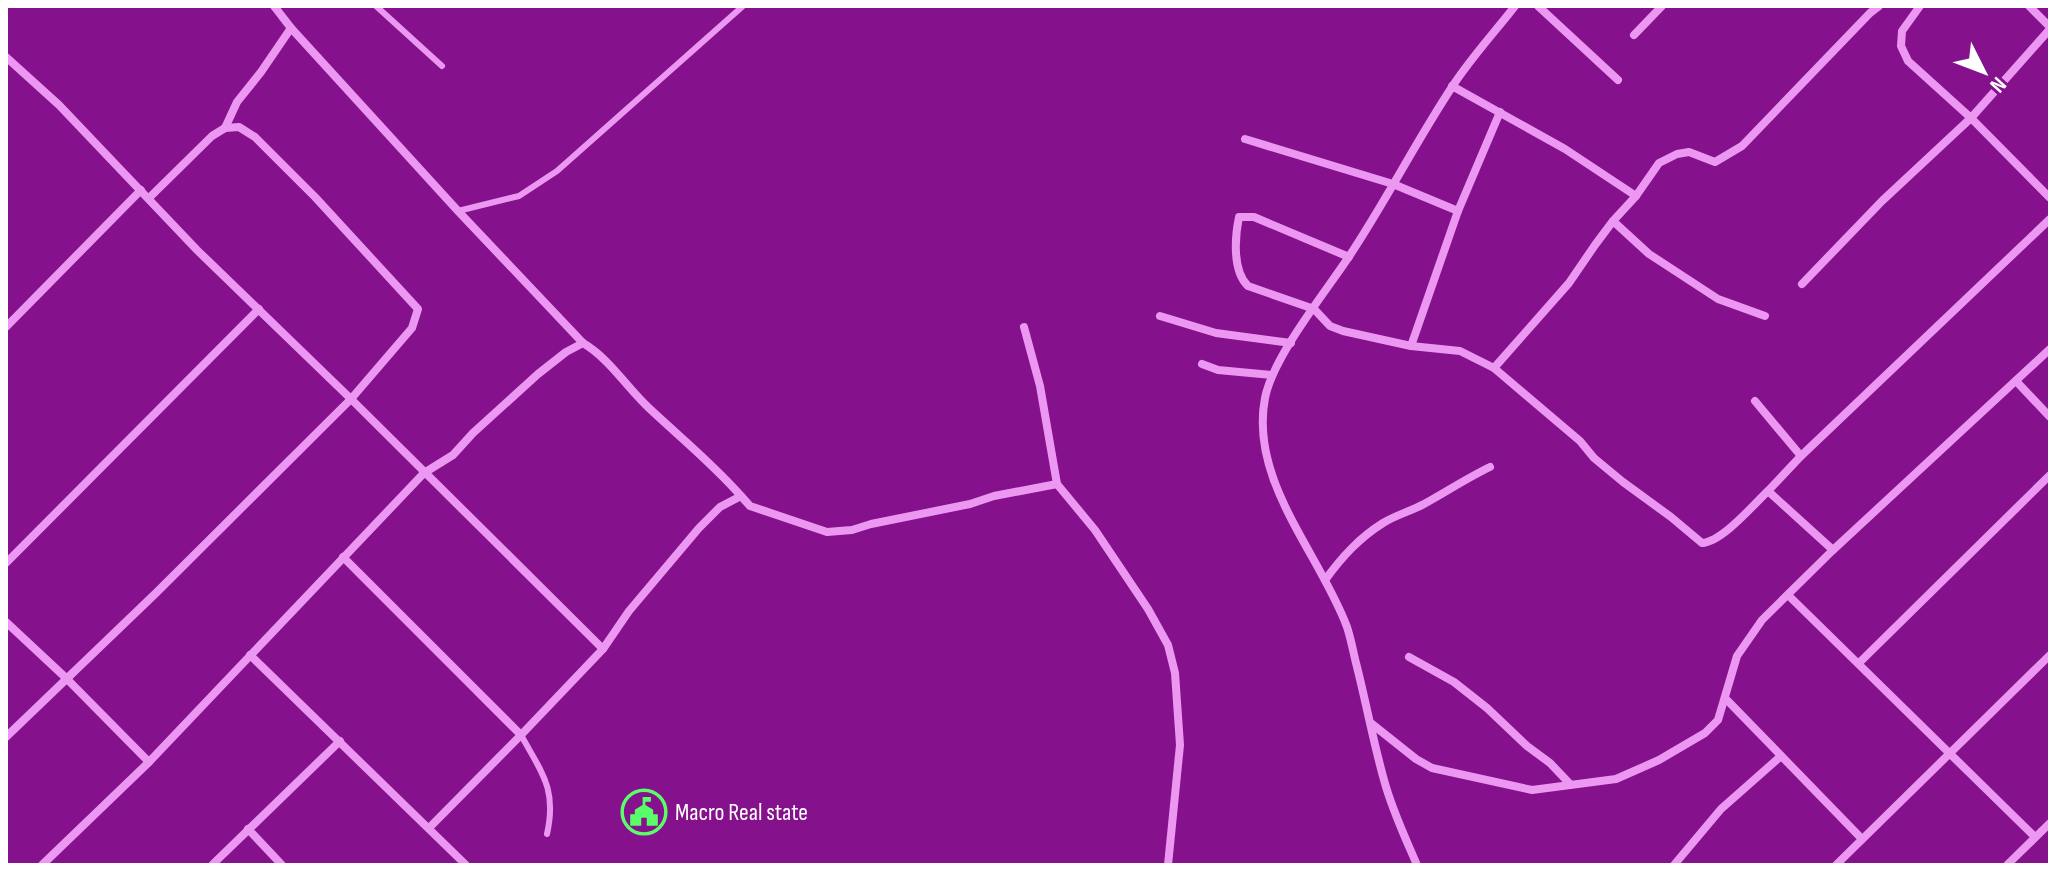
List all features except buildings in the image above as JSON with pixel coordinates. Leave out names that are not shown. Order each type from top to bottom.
[{"type":"street","points":[[274,6],[458,211],[583,343],[685,439],[750,506],[827,532],[852,530],[1057,484]]},
{"type":"street","points":[[1417,865],[1384,780],[1347,628],[1270,472],[1263,413],[1272,375],[1291,343],[1349,257],[1452,86],[1515,6]]},
{"type":"street","points":[[1538,6],[1618,80]]},
{"type":"street","points":[[1634,35],[1662,6]]},
{"type":"street","points":[[1494,368],[1569,283],[1659,163],[1689,152],[1715,162],[1742,146],[1879,6]]},
{"type":"street","points":[[1920,6],[1902,31],[1901,46],[1908,61],[1971,118],[2050,198]]},
{"type":"street","points":[[1802,284],[1882,201],[1971,118],[2050,28],[2029,6]]},
{"type":"street","points":[[225,128],[237,102],[291,28]]},
{"type":"street","points":[[6,57],[59,105],[197,250],[603,649]]},
{"type":"street","points":[[1452,86],[1565,149],[1636,196]]},
{"type":"street","points":[[1411,346],[1458,211],[1500,112]]},
{"type":"street","points":[[6,737],[351,399],[412,328],[418,309],[315,197],[255,137],[239,127],[225,128],[212,136],[149,198]]},
{"type":"street","points":[[1245,139],[1393,184],[1458,211]]},
{"type":"street","points":[[6,327],[141,190]]},
{"type":"street","points":[[1349,257],[1254,217],[1239,217],[1237,257],[1241,280],[1248,286],[1314,309],[1330,326],[1343,331],[1411,346],[1460,351],[1494,368],[1569,431],[1594,458],[1702,543],[1710,543],[2050,219]]},
{"type":"street","points":[[1613,221],[1649,254],[1718,299],[1765,316]]},
{"type":"street","points":[[6,563],[259,309]]},
{"type":"street","points":[[1160,316],[1216,333],[1291,343]]},
{"type":"street","points":[[1024,327],[1040,386],[1057,484],[1095,530],[1148,609],[1168,645],[1175,673],[1180,745],[1168,865]]},
{"type":"street","points":[[42,865],[149,762],[424,473],[453,455],[538,374],[583,343]]},
{"type":"street","points":[[1372,724],[1432,768],[1532,790],[1616,779],[1659,760],[1705,733],[1718,720],[1737,656],[1762,620],[2050,349]]},
{"type":"street","points":[[1202,364],[1218,370],[1272,375]]},
{"type":"street","points":[[2016,381],[2050,417]]},
{"type":"street","points":[[1755,401],[1801,456]]},
{"type":"street","points":[[1325,580],[1342,557],[1385,522],[1423,505],[1490,467]]},
{"type":"street","points":[[1859,663],[2050,475]]},
{"type":"street","points":[[1768,491],[1833,550]]},
{"type":"street","points":[[429,828],[603,649],[629,611],[699,528],[720,507],[741,496]]},
{"type":"street","points":[[343,557],[521,735]]},
{"type":"street","points":[[1788,595],[2035,837]]},
{"type":"street","points":[[6,622],[149,762]]},
{"type":"street","points":[[250,655],[466,865]]},
{"type":"street","points":[[1836,865],[2050,655]]},
{"type":"street","points":[[1409,657],[1454,682],[1487,708],[1570,784]]},
{"type":"street","points":[[1725,698],[1862,839]]},
{"type":"street","points":[[212,865],[340,741]]},
{"type":"street","points":[[1674,865],[1721,809],[1781,756]]},
{"type":"street","points":[[2007,865],[2050,823]]},
{"type":"street","points":[[248,829],[282,865]]},
{"type":"lane","points":[[376,6],[442,66]]},
{"type":"lane","points":[[458,211],[519,196],[557,171],[743,6]]},
{"type":"lane","points":[[521,735],[546,780],[552,811],[547,834]]},
{"type":"place","name":"Macro Real state","points":[[644,812]]}]
